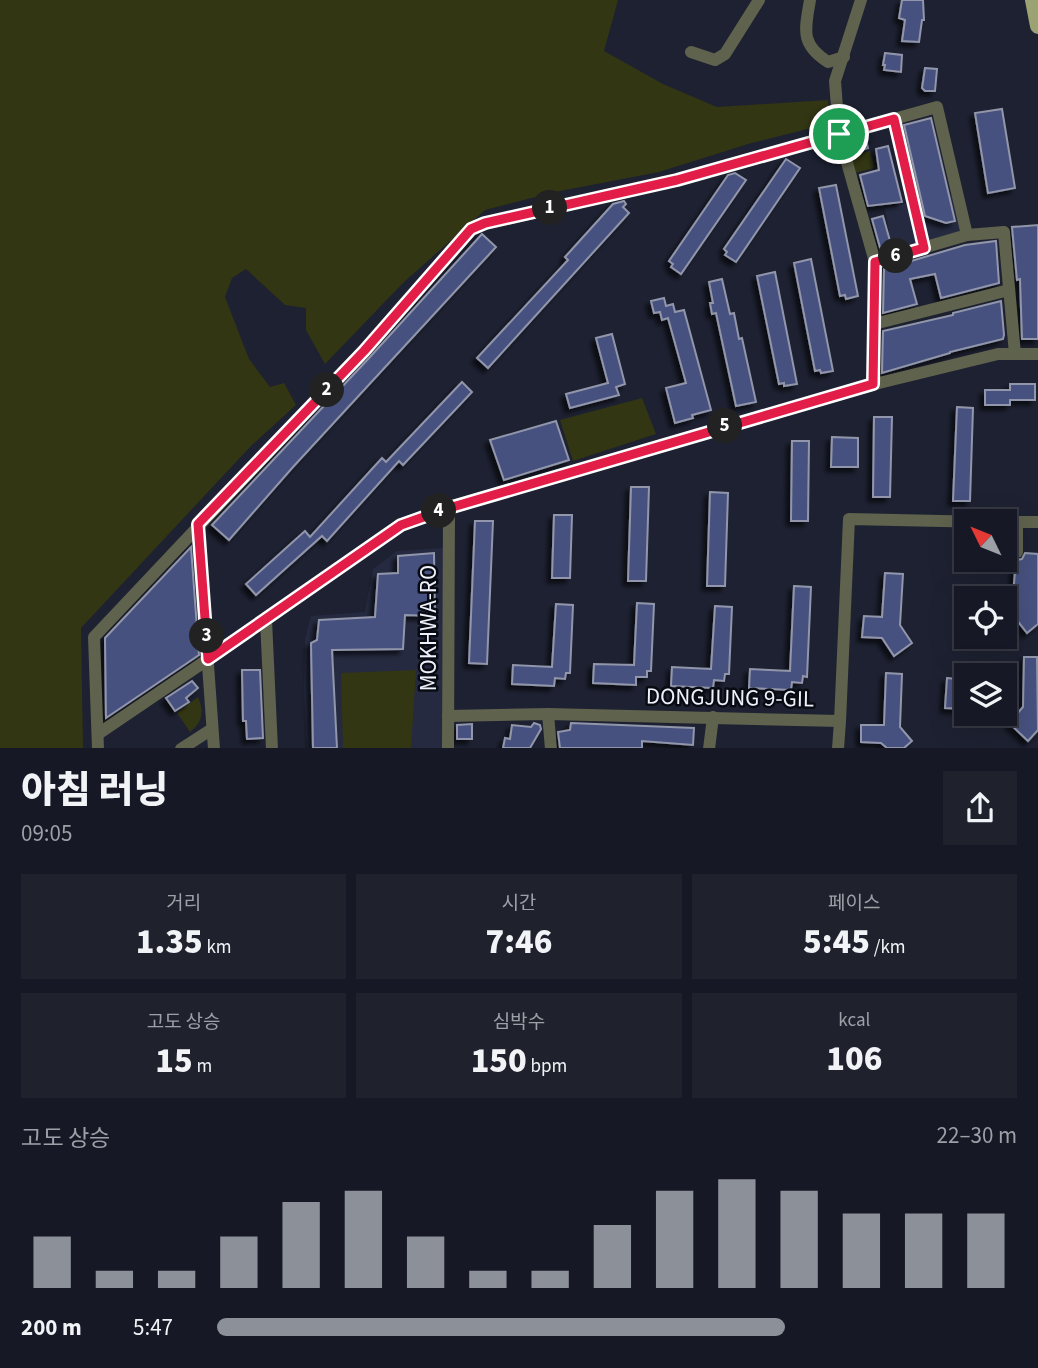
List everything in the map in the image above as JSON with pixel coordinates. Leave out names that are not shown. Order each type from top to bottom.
[{"type":"main road","points":[[1034,0],[1038,26]]},
{"type":"street","points":[[691,52],[715,60],[725,54],[759,0]]},
{"type":"street","points":[[810,0],[806,40],[814,53],[828,62],[844,57]]},
{"type":"street","points":[[861,0],[835,81],[839,134],[875,262],[873,384]]},
{"type":"street","points":[[98,748],[94,637],[364,351],[471,229],[677,180],[937,107],[967,235]]},
{"type":"street","points":[[894,119],[924,248]]},
{"type":"street","points":[[875,262],[967,235],[1004,232],[1014,354]]},
{"type":"street","points":[[874,324],[1009,290]]},
{"type":"street","points":[[98,734],[401,525],[449,508],[873,384],[998,354],[1038,354]]},
{"type":"street","name":"MOKHWA-RO","points":[[448,748],[449,508]]},
{"type":"street","name":"DONGJUNG 9-GIL","points":[[448,716],[548,714],[839,721],[849,519],[954,521]]},
{"type":"street","points":[[1017,522],[1038,522]]},
{"type":"street","points":[[198,524],[214,748]]},
{"type":"street","points":[[266,620],[272,748]]},
{"type":"street","points":[[548,714],[551,748]]},
{"type":"street","points":[[709,748],[713,717]]},
{"type":"street","points":[[838,748],[839,721]]},
{"type":"street","points":[[181,748],[212,729]]},
{"type":"shaded area","points":[[955,194],[965,234],[926,244],[915,204]]},
{"type":"shaded area","points":[[910,203],[922,246],[875,260],[869,237],[889,231],[885,208]]},
{"type":"shaded area","points":[[444,548],[442,748],[307,748],[305,640],[311,616],[365,612],[373,569],[397,551]]},
{"type":"green space","points":[[0,0],[618,0],[604,51],[663,84],[717,107],[828,100],[831,123],[748,144],[659,172],[555,192],[485,210],[403,283],[325,364],[306,330],[306,308],[285,305],[246,269],[232,278],[225,297],[249,359],[270,387],[284,383],[296,405],[250,447],[81,628],[83,748],[0,748]]},
{"type":"green space","points":[[870,151],[875,168],[855,173],[851,156]]},
{"type":"green space","points":[[642,398],[656,434],[573,461],[560,420]]},
{"type":"green space","points":[[416,670],[411,748],[343,748],[341,673]]},
{"type":"green space","points":[[198,697],[201,716],[190,732],[177,713]]},
{"type":"building","points":[[902,0],[923,0],[924,20],[919,42],[902,41],[905,20],[899,18]]},
{"type":"building","points":[[885,53],[902,55],[901,72],[884,70]]},
{"type":"building","points":[[925,68],[937,69],[935,91],[925,91],[922,88]]},
{"type":"building","points":[[1002,109],[1015,188],[988,193],[975,113]]},
{"type":"building","points":[[931,118],[955,221],[946,223],[925,216],[904,125]]},
{"type":"building","points":[[865,136],[868,148],[853,153],[850,141]]},
{"type":"building","points":[[888,146],[902,202],[868,206],[860,175],[879,170],[876,149]]},
{"type":"building","points":[[786,159],[800,168],[736,262],[725,255],[727,252],[724,249]]},
{"type":"building","points":[[735,173],[746,180],[681,274],[671,267],[673,264],[669,261],[728,175]]},
{"type":"building","points":[[836,185],[858,296],[846,299],[845,295],[840,296],[819,188]]},
{"type":"building","points":[[624,201],[626,204],[623,207],[629,213],[488,368],[477,358],[568,260],[565,257],[613,204]]},
{"type":"building","points":[[883,216],[892,248],[881,251],[872,219]]},
{"type":"building","points":[[1038,225],[1038,339],[1022,339],[1020,279],[1017,280],[1012,227]]},
{"type":"building","points":[[482,234],[496,247],[229,540],[212,525]]},
{"type":"building","points":[[996,241],[999,283],[941,298],[935,274],[910,279],[917,304],[883,313],[884,269],[965,245]]},
{"type":"building","points":[[811,259],[833,371],[821,373],[820,370],[815,371],[794,263]]},
{"type":"building","points":[[775,272],[797,384],[784,386],[784,383],[779,384],[757,276]]},
{"type":"building","points":[[722,279],[730,314],[734,313],[739,339],[742,338],[756,402],[736,406],[716,313],[712,314],[710,303],[713,303],[709,282]]},
{"type":"building","points":[[664,298],[666,306],[673,304],[675,312],[684,310],[711,410],[675,423],[666,388],[686,383],[668,318],[662,320],[660,312],[654,313],[651,301]]},
{"type":"building","points":[[1001,301],[1003,339],[882,373],[883,331]]},
{"type":"building","points":[[612,334],[625,384],[616,387],[619,395],[570,408],[566,394],[608,383],[596,338]]},
{"type":"building","points":[[462,382],[472,392],[403,465],[399,461],[327,541],[322,536],[256,595],[246,584],[305,531],[310,537],[382,458],[386,462]]},
{"type":"building","points":[[1010,384],[1035,384],[1035,400],[1010,400],[1010,405],[985,405],[985,390],[1010,390]]},
{"type":"building","points":[[957,407],[973,408],[970,501],[953,501]]},
{"type":"building","points":[[874,417],[892,417],[890,497],[873,497]]},
{"type":"building","points":[[556,421],[569,460],[504,480],[490,440]]},
{"type":"building","points":[[832,437],[858,438],[858,467],[831,467]]},
{"type":"building","points":[[792,441],[809,441],[808,521],[791,521]]},
{"type":"building","points":[[631,487],[649,487],[646,581],[628,581]]},
{"type":"building","points":[[710,492],[728,493],[725,586],[707,586]]},
{"type":"building","points":[[554,515],[572,515],[570,578],[552,578]]},
{"type":"building","points":[[475,521],[493,521],[487,664],[469,663]]},
{"type":"building","points":[[191,547],[199,655],[106,718],[105,638]]},
{"type":"building","points":[[434,553],[435,616],[405,615],[403,649],[332,650],[337,748],[313,748],[311,643],[317,640],[319,620],[375,617],[378,574],[398,573],[398,556]]},
{"type":"building","points":[[1025,553],[1038,554],[1038,624],[1027,633],[1017,620],[1017,586],[1014,586],[1017,560],[1022,559]]},
{"type":"building","points":[[885,573],[903,574],[900,625],[912,643],[894,656],[882,638],[862,637],[864,616],[882,617]]},
{"type":"building","points":[[794,586],[811,587],[807,677],[803,676],[802,683],[792,682],[791,690],[749,688],[750,669],[790,671]]},
{"type":"building","points":[[637,603],[654,604],[651,671],[647,671],[647,677],[636,677],[636,685],[593,683],[594,664],[634,665]]},
{"type":"building","points":[[556,604],[573,605],[570,673],[566,673],[565,679],[555,678],[554,686],[512,684],[513,665],[552,667]]},
{"type":"building","points":[[715,606],[732,607],[729,674],[725,674],[724,681],[714,680],[713,688],[671,686],[672,667],[711,669]]},
{"type":"building","points":[[1024,657],[1037,657],[1038,730],[1028,741],[1012,726],[1017,726],[1017,714],[1023,707]]},
{"type":"building","points":[[242,670],[260,670],[263,738],[247,739],[246,721],[243,721]]},
{"type":"building","points":[[886,673],[902,674],[900,727],[912,741],[904,748],[887,748],[881,743],[861,742],[861,725],[884,725]]},
{"type":"building","points":[[947,678],[954,679],[954,708],[945,708]]},
{"type":"building","points":[[192,681],[198,688],[186,698],[189,702],[175,711],[166,698]]},
{"type":"building","points":[[534,723],[540,725],[541,729],[530,748],[503,748],[505,738],[510,739],[512,725],[531,727]]},
{"type":"building","points":[[571,723],[694,728],[693,745],[642,741],[642,748],[560,748],[558,732],[570,730]]},
{"type":"building","points":[[472,724],[472,739],[457,739],[457,725]]},
{"type":"route","points":[[894,119],[924,248],[875,262],[873,384],[682,438],[401,525],[208,659],[198,524],[364,351],[471,229],[485,223],[677,180],[839,134],[894,119]]}]
